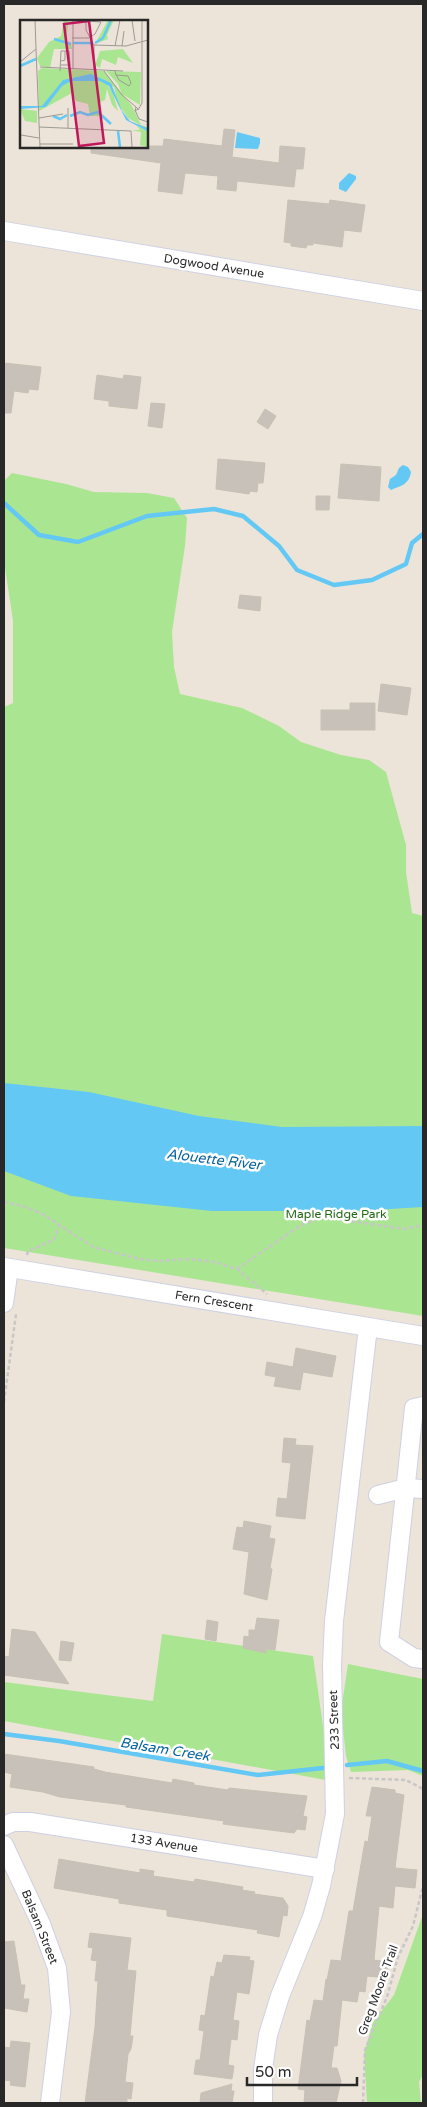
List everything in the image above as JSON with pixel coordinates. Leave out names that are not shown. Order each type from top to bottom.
[{"type":"street","name":"Dogwood Avenue","points":[[4,231],[423,301]]},
{"type":"street","points":[[6,1268],[10,1308]]},
{"type":"street","name":"Fern Crescent","points":[[6,1268],[423,1336]]},
{"type":"street","name":"233 Street","points":[[263,2103],[263,2069],[268,2035],[280,1996],[312,1916],[325,1869],[335,1814],[332,1665],[334,1621],[368,1327]]},
{"type":"street","points":[[423,1406],[414,1408],[415,1488],[389,1642],[414,1658],[423,1659]]},
{"type":"street","points":[[378,1495],[415,1488]]},
{"type":"street","name":"133 Avenue","points":[[4,1826],[13,1822],[30,1822],[325,1869]]},
{"type":"street","name":"Balsam Street","points":[[4,1845],[41,1924],[57,1968],[62,2012],[50,2103]]},
{"type":"path","points":[[4,1202],[43,1214],[92,1247],[158,1260],[191,1259],[238,1268],[268,1295]]},
{"type":"path","points":[[238,1268],[301,1225],[323,1217],[405,1229],[423,1225]]},
{"type":"path","points":[[25,1258],[28,1251],[54,1240],[59,1226]]},
{"type":"path","points":[[4,1402],[10,1308]]},
{"type":"path","points":[[335,1777],[406,1780],[423,1789]]},
{"type":"path","name":"Greg Moore Trail","points":[[363,2103],[365,2050],[387,1997],[398,1957],[413,1926],[423,1886]]},
{"type":"green space","name":"Maple Ridge Park","points":[[12,473],[94,492],[147,493],[174,498],[187,518],[185,546],[172,632],[174,667],[180,694],[242,708],[279,726],[301,742],[341,755],[369,760],[386,772],[406,845],[406,872],[412,913],[423,916],[423,1316],[4,1248],[4,707],[13,703],[13,621],[4,561],[4,481]]},
{"type":"green space","points":[[162,1634],[313,1656],[331,1781],[4,1721],[4,1682],[153,1701]]},
{"type":"green space","points":[[348,1664],[423,1679],[423,1776],[408,1770],[351,1772],[346,1756],[341,1711]]},
{"type":"green space","points":[[423,1914],[423,2075],[419,2082],[421,2103],[367,2103],[364,2054],[373,2022],[394,1995]]},
{"type":"water","points":[[237,132],[260,138],[258,149],[235,148]]},
{"type":"water","points":[[349,173],[356,176],[356,179],[346,192],[339,189],[339,183]]},
{"type":"water","points":[[403,465],[408,467],[411,472],[410,476],[404,484],[391,490],[388,487],[390,479],[396,475],[399,468]]},
{"type":"water","name":"Alouette River","points":[[4,1083],[89,1092],[199,1116],[282,1127],[423,1126],[423,1207],[357,1211],[212,1211],[71,1196],[4,1171]]},
{"type":"building","points":[[224,129],[235,130],[232,157],[279,163],[280,146],[305,148],[303,169],[296,169],[294,187],[237,181],[236,191],[217,189],[218,176],[185,173],[182,194],[158,191],[161,163],[91,153],[91,148],[148,148],[148,146],[163,146],[164,139],[222,146]]},
{"type":"building","points":[[288,200],[329,204],[330,200],[365,205],[361,232],[344,230],[342,247],[313,243],[313,245],[307,245],[306,248],[291,246],[291,243],[284,242]]},
{"type":"building","points":[[4,363],[41,367],[38,390],[29,389],[28,393],[14,391],[11,413],[4,413]]},
{"type":"building","points":[[97,375],[123,379],[124,375],[141,377],[137,409],[109,406],[109,401],[94,399]]},
{"type":"building","points":[[151,403],[165,404],[162,428],[148,426]]},
{"type":"building","points":[[265,409],[276,416],[268,429],[257,422]]},
{"type":"building","points":[[218,459],[265,463],[263,483],[258,483],[257,492],[250,491],[249,494],[216,489]]},
{"type":"building","points":[[341,464],[381,467],[379,501],[338,498]]},
{"type":"building","points":[[316,496],[330,496],[329,510],[316,510]]},
{"type":"building","points":[[240,595],[261,597],[260,611],[238,608]]},
{"type":"building","points":[[381,684],[411,688],[407,715],[378,711]]},
{"type":"building","points":[[350,703],[375,703],[375,730],[321,730],[321,710],[350,710]]},
{"type":"building","points":[[296,1348],[336,1356],[332,1377],[303,1372],[300,1390],[274,1386],[276,1377],[265,1375],[267,1362],[293,1367]]},
{"type":"building","points":[[284,1438],[296,1439],[295,1445],[313,1446],[305,1519],[276,1516],[278,1498],[287,1499],[291,1463],[282,1462]]},
{"type":"building","points":[[244,1521],[271,1526],[269,1538],[275,1539],[267,1600],[244,1594],[249,1552],[233,1549],[237,1527],[243,1528]]},
{"type":"building","points":[[257,1618],[279,1620],[275,1650],[266,1649],[266,1653],[243,1648],[244,1636],[249,1637],[249,1630],[255,1630]]},
{"type":"building","points":[[207,1620],[218,1622],[216,1641],[205,1639]]},
{"type":"building","points":[[12,1629],[35,1632],[69,1684],[4,1675],[4,1656],[9,1657]]},
{"type":"building","points":[[61,1641],[74,1643],[71,1661],[59,1660]]},
{"type":"building","points":[[4,1754],[94,1767],[94,1769],[105,1772],[172,1783],[173,1779],[194,1783],[194,1785],[228,1790],[229,1788],[307,1796],[303,1816],[307,1817],[305,1830],[297,1829],[294,1833],[223,1824],[224,1821],[126,1807],[126,1805],[60,1797],[43,1792],[10,1787],[12,1774],[4,1772]]},
{"type":"building","points":[[372,1787],[395,1790],[395,1793],[404,1795],[395,1868],[417,1870],[415,1888],[395,1886],[393,1908],[379,1906],[374,1960],[388,1962],[386,1978],[367,1976],[365,1992],[359,1991],[357,2002],[342,2000],[337,2046],[334,2046],[331,2068],[337,2068],[341,2081],[336,2103],[304,2103],[305,2090],[298,2089],[307,2020],[310,2021],[314,2000],[323,2001],[331,1960],[341,1961],[349,1911],[353,1911],[365,1841],[368,1842],[372,1816],[366,1816]]},
{"type":"building","points":[[59,1859],[140,1873],[140,1869],[154,1871],[153,1876],[194,1882],[195,1879],[243,1887],[242,1890],[255,1892],[254,1894],[283,1898],[288,1906],[287,1916],[283,1915],[279,1937],[257,1933],[258,1930],[167,1916],[167,1910],[119,1903],[119,1899],[54,1888]]},
{"type":"building","points":[[90,1933],[131,1938],[127,1970],[136,1971],[130,2036],[133,2036],[131,2049],[128,2054],[125,2082],[133,2083],[131,2099],[127,2098],[127,2103],[85,2103],[95,2027],[98,1981],[95,1981],[97,1961],[91,1960],[93,1948],[88,1947]]},
{"type":"building","points":[[14,1941],[21,1985],[25,1985],[23,1999],[29,1999],[27,2012],[4,2008],[4,1942]]},
{"type":"building","points":[[224,1955],[250,1957],[249,1960],[254,1961],[249,1994],[237,1992],[233,2020],[239,2021],[237,2040],[231,2039],[228,2065],[234,2066],[232,2079],[194,2074],[196,2060],[200,2060],[204,2031],[199,2030],[201,2015],[205,2016],[211,1976],[214,1977],[217,1962],[222,1963]]},
{"type":"building","points":[[11,2041],[30,2043],[25,2087],[10,2085],[11,2081],[4,2080],[4,2047],[10,2048]]},
{"type":"building","points":[[232,2084],[231,2091],[234,2091],[232,2103],[200,2103],[201,2093]]},
{"type":"waterway","points":[[4,503],[39,535],[78,542],[147,516],[214,509],[243,516],[279,546],[297,570],[334,585],[372,580],[406,564],[412,543],[423,534]]},
{"type":"waterway","name":"Balsam Creek","points":[[4,1734],[59,1741],[258,1775],[323,1768]]},
{"type":"waterway","name":"Balsam Creek","points":[[347,1765],[387,1761],[423,1771]]}]
